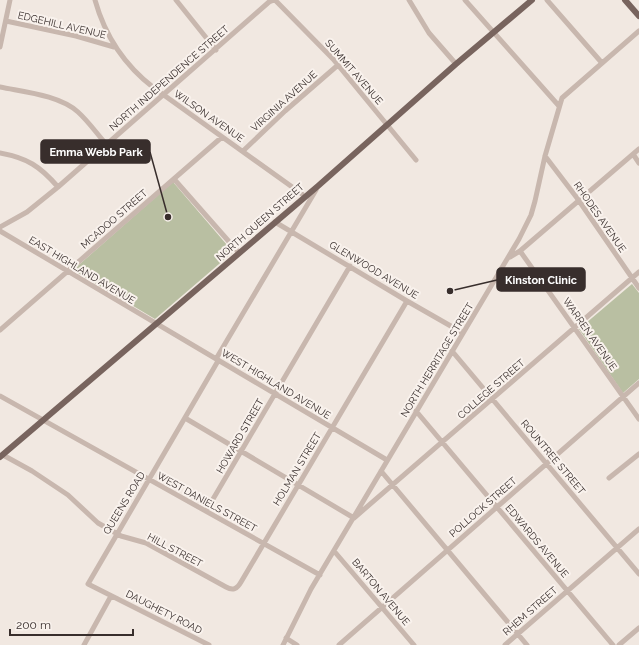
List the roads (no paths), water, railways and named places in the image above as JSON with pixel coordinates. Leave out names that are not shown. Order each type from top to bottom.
[{"type":"main road","name":"NORTH QUEEN STREET","points":[[1,456],[318,186],[456,64],[532,0]]},
{"type":"main road","points":[[625,0],[639,16]]},
{"type":"street","points":[[0,47],[10,0]]},
{"type":"street","name":"WILSON AVENUE","points":[[95,0],[102,23],[114,47],[136,73],[164,95],[302,194]]},
{"type":"street","points":[[176,0],[216,50]]},
{"type":"street","name":"NORTH INDEPENDENCE STREET","points":[[0,227],[27,212],[58,187],[269,2],[274,0]]},
{"type":"street","name":"SUMMIT AVENUE","points":[[274,0],[338,65],[416,160]]},
{"type":"street","points":[[409,0],[429,33],[456,64]]},
{"type":"street","points":[[465,0],[559,106]]},
{"type":"street","points":[[548,0],[602,63]]},
{"type":"street","name":"EDGEHILL AVENUE","points":[[6,21],[76,36],[114,47]]},
{"type":"street","name":"NORTH HERRITAGE STREET","points":[[283,645],[320,575],[416,411],[509,257],[531,215],[545,156],[562,98],[639,31]]},
{"type":"street","name":"VIRGINIA AVENUE","points":[[243,151],[338,65]]},
{"type":"street","points":[[0,87],[52,98],[68,105],[78,112],[107,144]]},
{"type":"street","name":"MCADOO STREET","points":[[0,330],[222,137]]},
{"type":"street","points":[[509,257],[520,251],[579,202],[639,149]]},
{"type":"street","points":[[0,153],[26,160],[33,164],[48,174],[58,187]]},
{"type":"street","points":[[633,154],[639,163]]},
{"type":"street","name":"RHODES AVENUE","points":[[545,156],[639,288]]},
{"type":"street","points":[[174,179],[239,253]]},
{"type":"street","name":"QUEENS ROAD","points":[[111,596],[88,584],[318,186]]},
{"type":"street","name":"GLENWOOD AVENUE","points":[[275,222],[463,333]]},
{"type":"street","name":"EAST HIGHLAND AVENUE","points":[[0,231],[155,324]]},
{"type":"street","name":"WARREN AVENUE","points":[[520,251],[639,419]]},
{"type":"street","name":"HOWARD STREET","points":[[206,512],[350,266]]},
{"type":"street","name":"COLLEGE STREET","points":[[354,518],[639,272]]},
{"type":"street","name":"HOLMAN STREET","points":[[263,543],[407,300]]},
{"type":"street","name":"WEST HIGHLAND AVENUE","points":[[155,324],[387,460]]},
{"type":"street","name":"ROUNTREE STREET","points":[[452,351],[639,574]]},
{"type":"street","name":"POLLOCK STREET","points":[[339,645],[639,383]]},
{"type":"street","name":"WEST DANIELS STREET","points":[[0,396],[320,575]]},
{"type":"street","name":"EDWARDS AVENUE","points":[[416,411],[613,645]]},
{"type":"street","points":[[185,418],[354,518]]},
{"type":"street","points":[[609,478],[639,454]]},
{"type":"street","name":"HILL STREET","points":[[1,456],[32,471],[68,495],[98,523],[121,536],[146,543],[226,587],[233,589],[239,586],[263,543]]},
{"type":"street","points":[[381,471],[527,645]]},
{"type":"street","name":"RHEM STREET","points":[[505,645],[639,529]]},
{"type":"street","name":"BARTON AVENUE","points":[[334,551],[414,645]]},
{"type":"street","points":[[86,644],[111,596]]},
{"type":"street","name":"DAUGHETY ROAD","points":[[111,596],[209,645]]},
{"type":"street","points":[[619,645],[639,628]]},
{"type":"street","points":[[286,638],[297,645]]},
{"type":"place","name":"Emma Webb Park","points":[[168,217]]},
{"type":"place","name":"Kinston Clinic","points":[[450,291]]}]
